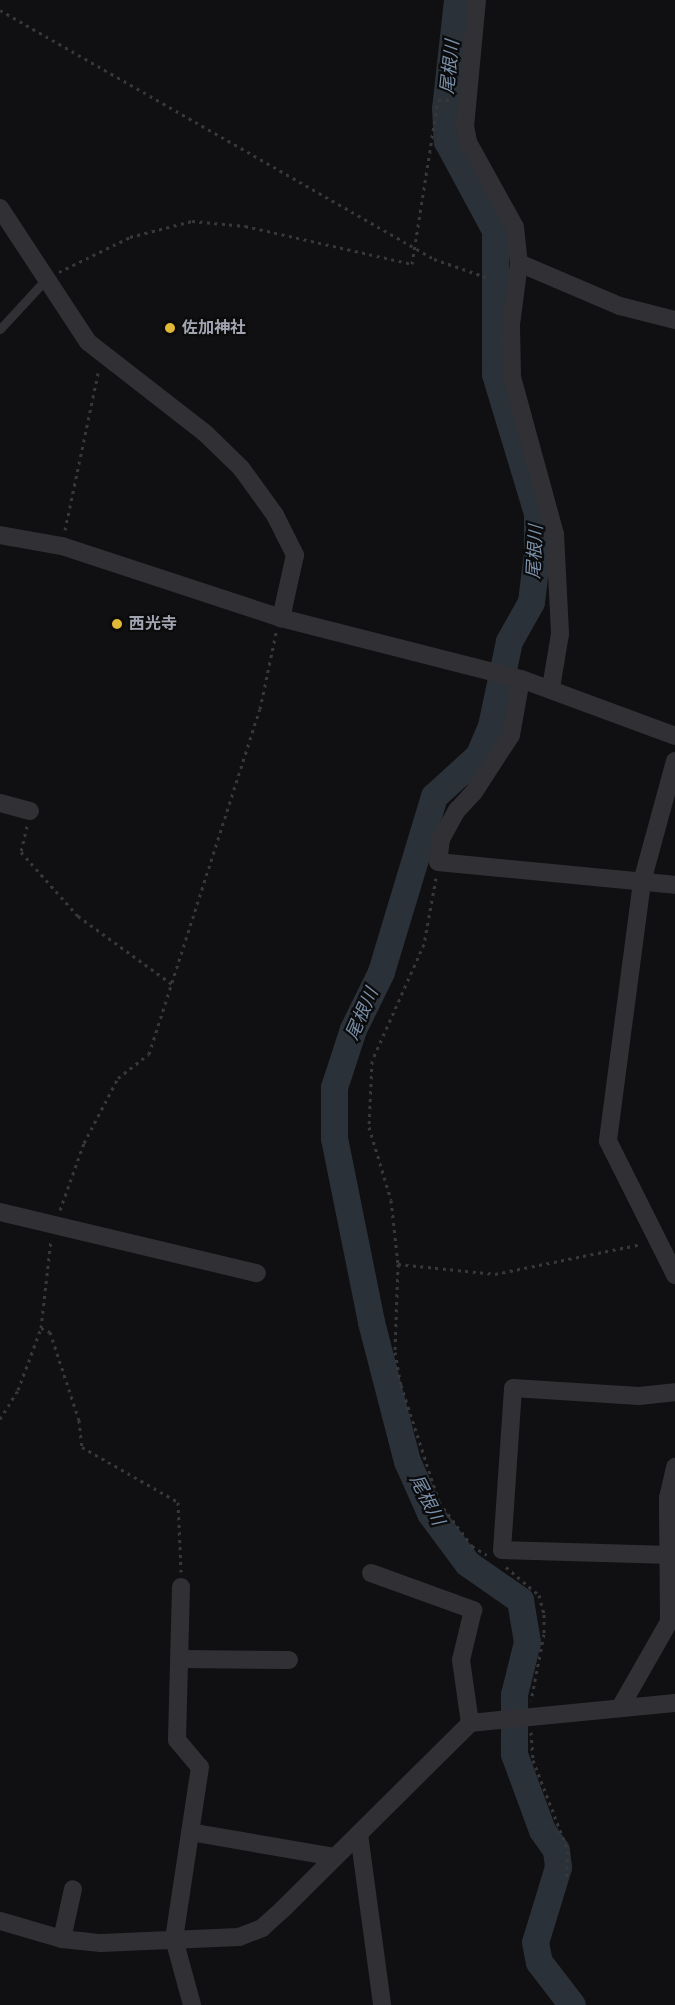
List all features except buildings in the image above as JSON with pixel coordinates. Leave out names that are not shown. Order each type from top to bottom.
[{"type":"street","points":[[477,0],[467,100],[468,142],[507,206],[515,227],[519,262],[511,325],[513,377],[555,534],[560,634],[550,688]]},
{"type":"street","points":[[0,207],[47,278],[59,303],[101,355],[205,433],[241,468],[275,515],[295,555],[281,618]]},
{"type":"street","points":[[519,262],[620,306],[675,320]]},
{"type":"street","points":[[0,535],[62,546],[281,618],[550,688],[675,736]]},
{"type":"street","points":[[509,676],[511,735],[474,792],[457,810],[441,839],[438,862],[675,885]]},
{"type":"street","points":[[675,761],[642,882],[608,1141],[668,1240],[675,1275]]},
{"type":"street","points":[[0,803],[30,811]]},
{"type":"street","points":[[0,1212],[53,1227],[257,1274]]},
{"type":"street","points":[[671,1555],[502,1550],[513,1388],[639,1396],[675,1392]]},
{"type":"street","points":[[621,1706],[669,1622],[671,1555],[668,1498],[675,1467]]},
{"type":"street","points":[[371,1573],[473,1610],[461,1660],[470,1724]]},
{"type":"street","points":[[182,1587],[177,1740],[200,1767],[174,1939],[185,1993],[192,2005]]},
{"type":"street","points":[[180,1659],[289,1660]]},
{"type":"street","points":[[0,1921],[62,1939],[101,1943],[239,1937],[262,1928],[470,1724],[621,1706],[675,1703]]},
{"type":"street","points":[[190,1832],[334,1857]]},
{"type":"street","points":[[359,1834],[382,2005]]},
{"type":"street","points":[[62,1939],[73,1889]]},
{"type":"lane","points":[[0,329],[47,278]]},
{"type":"path","points":[[0,10],[415,248],[486,277]]},
{"type":"path","points":[[47,278],[119,241],[192,221],[245,226],[412,264],[438,100],[467,100]]},
{"type":"path","points":[[62,546],[101,355]]},
{"type":"path","points":[[0,1419],[18,1390],[41,1328],[53,1227],[84,1143],[118,1078],[149,1054],[172,984],[206,865],[260,709],[281,618]]},
{"type":"path","points":[[30,811],[21,852],[78,916],[172,984]]},
{"type":"path","points":[[438,862],[424,944],[372,1061],[369,1092],[369,1127],[391,1200],[398,1264],[395,1352],[401,1385],[439,1502],[472,1546],[514,1571],[539,1595],[544,1634],[534,1671],[528,1716],[533,1760],[568,1851],[566,1879]]},
{"type":"path","points":[[398,1264],[495,1274],[668,1240]]},
{"type":"path","points":[[41,1328],[50,1332],[79,1420],[82,1447],[178,1502],[182,1587]]},
{"type":"waterway","name":"尾根川","points":[[457,0],[445,108],[447,141],[495,230],[495,374],[537,513],[537,551],[531,602],[509,641],[491,726],[478,756],[434,796],[381,972],[353,1029],[334,1087],[334,1138],[371,1322],[407,1461],[430,1513],[467,1563],[520,1600],[527,1642],[514,1694],[514,1754],[542,1830],[556,1850],[558,1867],[535,1942],[539,1962],[572,2005]]},
{"type":"place","name":"佐加神社","points":[[170,328]]},
{"type":"place","name":"西光寺","points":[[117,624]]}]
